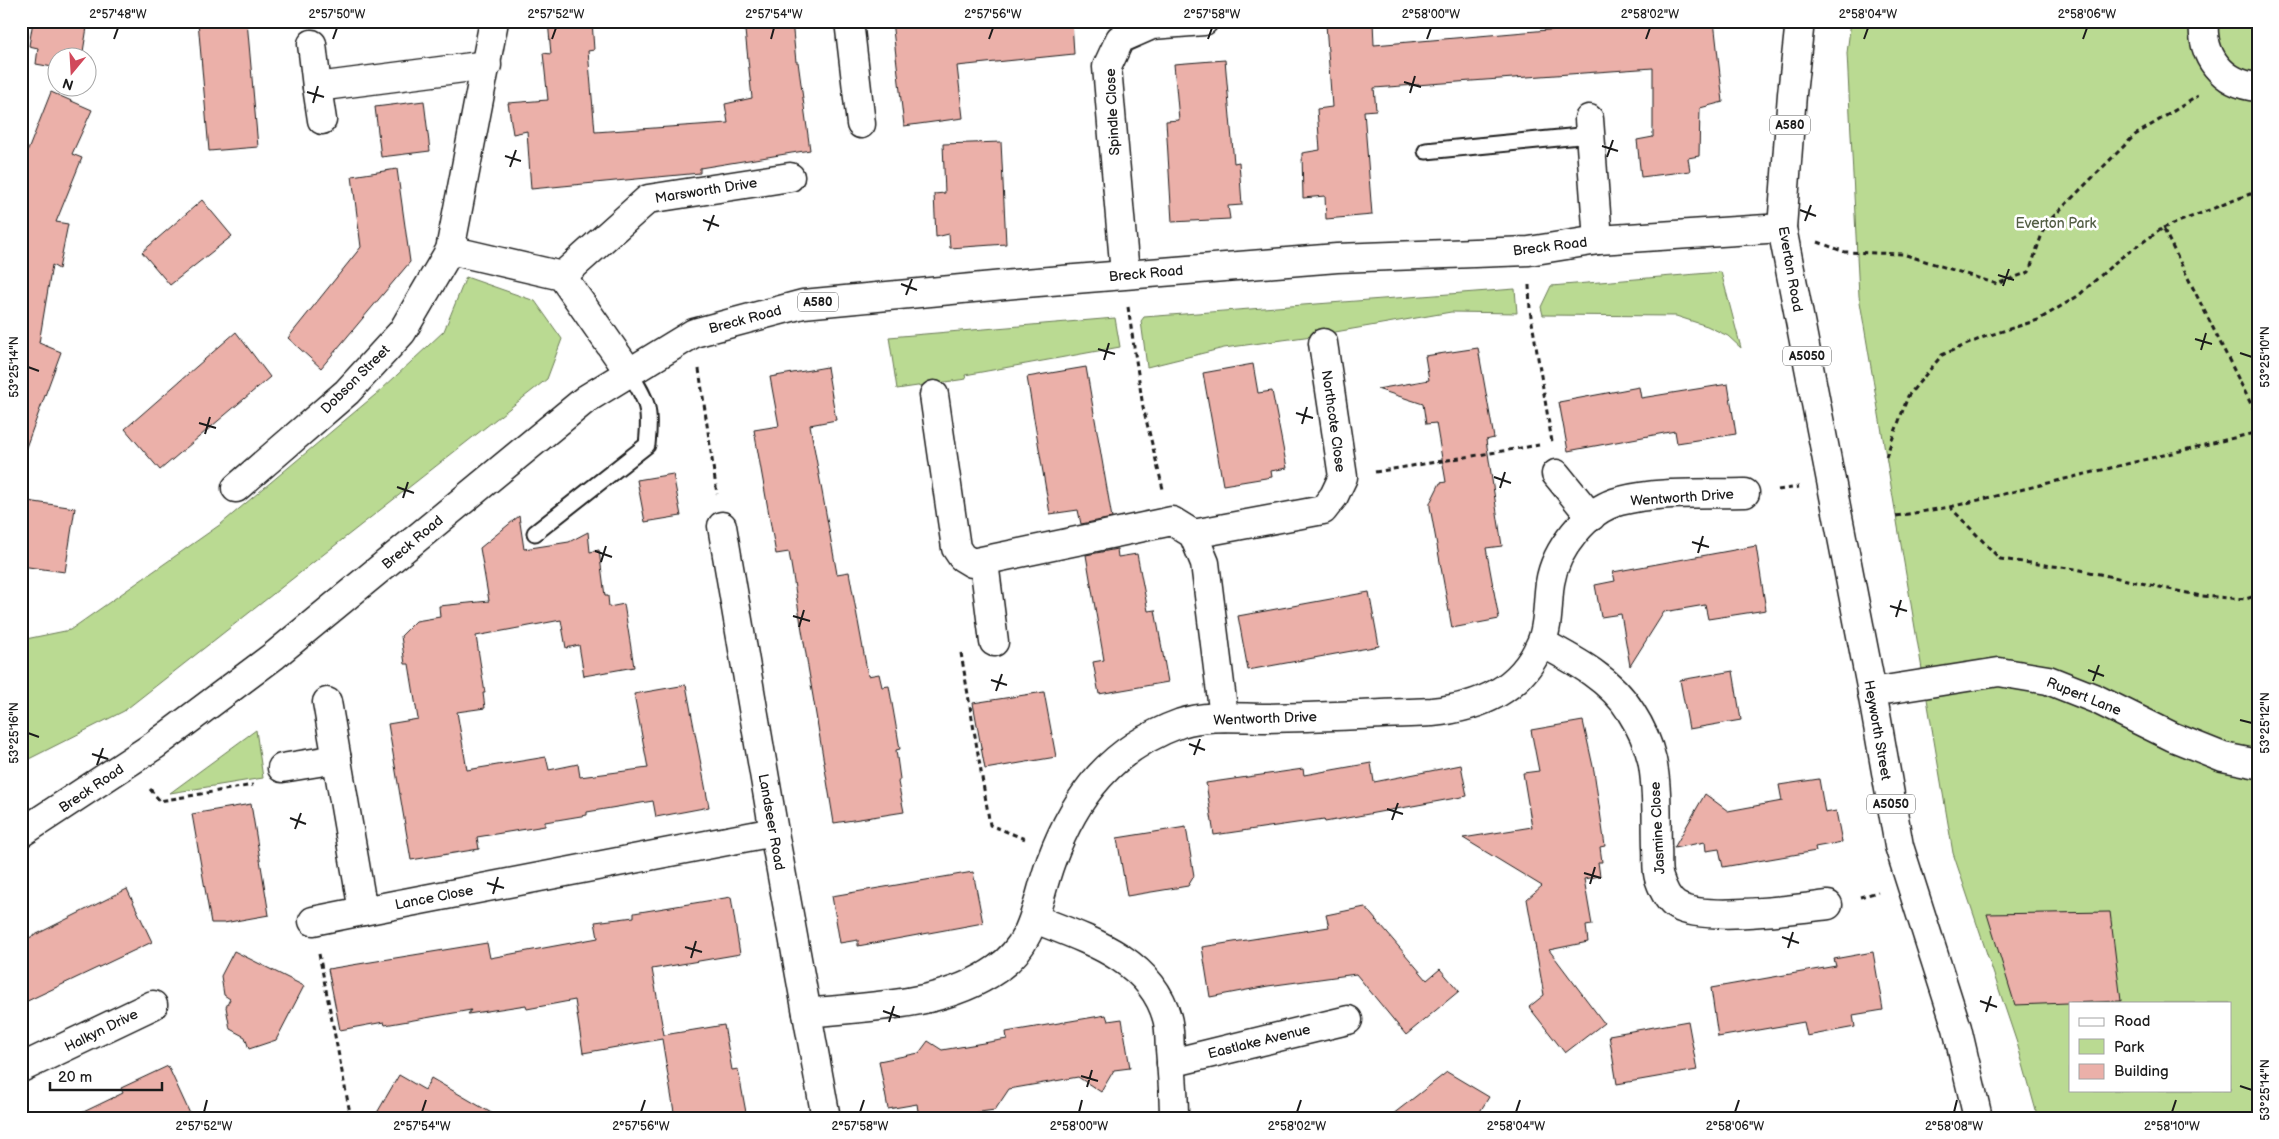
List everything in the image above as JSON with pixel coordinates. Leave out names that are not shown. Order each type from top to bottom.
[{"type":"street","name":"Dobson Street","points":[[236,488],[347,392],[402,332],[450,250],[494,21]]},
{"type":"street","points":[[849,21],[861,124]]},
{"type":"street","name":"Spindle Close","points":[[1125,274],[1106,67],[1120,39],[1152,25],[1204,21]]},
{"type":"street","name":"Everton Road","points":[[1800,21],[1792,94],[1782,228],[1832,484]]},
{"type":"street","points":[[2204,21],[2203,35],[2207,52],[2216,67],[2230,79],[2245,86],[2258,87]]},
{"type":"street","points":[[312,44],[316,87],[322,120]]},
{"type":"street","points":[[316,87],[487,65]]},
{"type":"street","points":[[1590,127],[1598,240]]},
{"type":"street","name":"Marsworth Drive","points":[[562,276],[648,199],[790,177]]},
{"type":"street","name":"Breck Road","points":[[21,833],[128,763],[275,655],[586,398],[694,333],[803,304],[1125,274],[1337,258],[1529,251],[1598,240],[1782,228]]},
{"type":"street","points":[[450,250],[562,276],[629,372]]},
{"type":"street","name":"Northcote Close","points":[[934,395],[956,548],[962,557],[972,563],[984,562],[1182,528],[1323,510],[1334,496],[1343,477],[1323,343]]},
{"type":"street","points":[[1556,474],[1591,517]]},
{"type":"street","name":"Heyworth Street","points":[[1832,484],[1872,692],[1898,846],[1957,1028],[1978,1118]]},
{"type":"street","name":"Wentworth Drive","points":[[807,1013],[913,1001],[974,983],[998,969],[1020,946],[1035,919],[1055,853],[1076,808],[1090,786],[1109,765],[1133,748],[1183,722],[1224,717],[1275,718],[1460,710],[1487,700],[1510,685],[1527,667],[1542,643],[1546,625],[1550,581],[1559,556],[1572,535],[1591,517],[1619,501],[1659,496],[1745,493]]},
{"type":"street","name":"Landseer Road","points":[[722,526],[774,832],[826,1118]]},
{"type":"street","points":[[1182,528],[1205,563],[1224,717]]},
{"type":"street","points":[[984,562],[994,642]]},
{"type":"street","name":"Jasmine Close","points":[[1542,643],[1577,662],[1610,686],[1630,710],[1644,734],[1652,759],[1655,781],[1658,876],[1666,894],[1677,906],[1699,912],[1732,913],[1768,912],[1828,905]]},
{"type":"street","name":"Rupert Lane","points":[[1872,692],[1999,672],[2048,680],[2096,699],[2173,737],[2215,754],[2258,764]]},
{"type":"street","points":[[327,702],[362,911]]},
{"type":"street","points":[[282,768],[337,759]]},
{"type":"street","name":"Lance Close","points":[[313,921],[774,832]]},
{"type":"street","points":[[1035,919],[1087,939],[1119,956],[1143,976],[1159,998],[1167,1019],[1174,1118]]},
{"type":"street","name":"Halkyn Drive","points":[[21,1068],[153,1005]]},
{"type":"street","name":"Eastlake Avenue","points":[[1171,1063],[1348,1020]]},
{"type":"lane","points":[[1426,150],[1590,127]]},
{"type":"lane","points":[[534,533],[647,445],[650,418],[645,398],[629,372]]},
{"type":"path","points":[[1782,228],[1845,252],[1903,254],[1997,284],[2030,272],[2045,224],[2135,135],[2184,103],[2230,79]]},
{"type":"path","points":[[1886,457],[1908,396],[1942,355],[1984,337],[2038,320],[2078,296],[2119,259],[2163,228],[2250,194],[2258,195]]},
{"type":"path","points":[[2163,228],[2258,418]]},
{"type":"path","points":[[1529,251],[1530,310],[1556,474]]},
{"type":"path","points":[[1125,274],[1130,325],[1142,407],[1182,528]]},
{"type":"path","points":[[694,333],[722,526]]},
{"type":"path","points":[[1896,516],[1950,507],[2258,432]]},
{"type":"path","points":[[1343,477],[1552,443]]},
{"type":"path","points":[[1745,493],[1832,484]]},
{"type":"path","points":[[1950,507],[2000,559],[2076,569],[2201,596],[2246,599],[2258,595]]},
{"type":"path","points":[[994,642],[960,648],[990,824],[1055,853]]},
{"type":"path","points":[[128,763],[160,801],[270,782],[282,768]]},
{"type":"path","points":[[1828,905],[1909,884]]},
{"type":"path","points":[[313,921],[351,1118]]},
{"type":"green space","name":"Everton Park","points":[[1851,21],[2258,21],[2258,1118],[2038,1118],[2017,1043],[1953,853],[1859,296],[1847,53]]},
{"type":"green space","points":[[1721,272],[1741,348],[1728,336],[1707,326],[1676,316],[1543,315],[1541,307],[1551,286]]},
{"type":"green space","points":[[466,277],[535,301],[562,339],[547,379],[124,711],[21,763],[21,640],[70,630],[221,524],[381,390],[444,331]]},
{"type":"green space","points":[[1515,289],[1517,313],[1451,312],[1312,336],[1224,348],[1147,367],[1141,321],[1144,317]]},
{"type":"green space","points":[[1115,318],[1120,347],[965,375],[966,379],[897,389],[889,337]]},
{"type":"green space","points":[[256,730],[263,778],[170,793]]},
{"type":"building","points":[[33,21],[88,21],[84,48],[48,48],[48,66],[36,64],[38,48],[29,46]]},
{"type":"building","points":[[198,21],[247,21],[258,147],[209,151]]},
{"type":"building","points":[[548,21],[592,21],[594,50],[588,51],[595,132],[728,123],[725,104],[752,98],[744,21],[792,21],[796,62],[798,62],[810,150],[700,168],[700,173],[531,189],[527,131],[513,134],[508,103],[548,100],[543,53],[551,54]]},
{"type":"building","points":[[892,21],[1072,21],[1074,54],[957,66],[963,118],[904,126]]},
{"type":"building","points":[[1373,21],[1374,45],[1653,21],[1714,21],[1723,102],[1700,108],[1699,156],[1688,158],[1690,171],[1641,177],[1637,140],[1653,137],[1653,68],[1374,88],[1376,110],[1364,111],[1372,215],[1326,219],[1325,196],[1303,198],[1302,153],[1320,150],[1317,109],[1332,107],[1326,24]]},
{"type":"building","points":[[1225,60],[1234,163],[1239,162],[1242,205],[1228,206],[1230,219],[1172,222],[1166,121],[1179,120],[1174,64]]},
{"type":"building","points":[[49,98],[65,98],[92,110],[72,154],[82,158],[56,222],[68,224],[59,269],[52,265],[39,343],[61,352],[25,450],[21,449],[21,168]]},
{"type":"building","points":[[424,101],[430,151],[381,157],[375,107]]},
{"type":"building","points":[[1001,142],[1006,244],[950,248],[949,234],[936,237],[934,194],[945,193],[943,144]]},
{"type":"building","points":[[397,169],[410,262],[321,368],[288,338],[361,247],[352,176]]},
{"type":"building","points":[[202,200],[232,236],[170,285],[142,252]]},
{"type":"building","points":[[236,332],[270,377],[160,470],[125,429]]},
{"type":"building","points":[[1478,348],[1494,438],[1486,440],[1502,546],[1486,548],[1499,619],[1452,628],[1430,507],[1430,503],[1440,483],[1446,482],[1436,423],[1426,424],[1423,404],[1377,389],[1429,380],[1425,356]]},
{"type":"building","points":[[1253,364],[1258,393],[1272,391],[1287,468],[1271,471],[1272,477],[1223,485],[1203,373]]},
{"type":"building","points":[[827,367],[836,420],[810,425],[837,574],[849,572],[868,676],[879,674],[882,687],[889,686],[900,749],[896,750],[900,779],[898,782],[904,812],[834,823],[789,552],[776,554],[754,430],[779,426],[770,377]]},
{"type":"building","points":[[1086,367],[1112,518],[1081,524],[1078,510],[1050,514],[1027,377]]},
{"type":"building","points":[[1728,384],[1736,434],[1677,443],[1675,431],[1568,451],[1559,402],[1639,387],[1641,398]]},
{"type":"building","points":[[673,474],[681,516],[645,522],[637,480]]},
{"type":"building","points":[[21,500],[75,508],[65,572],[21,566]]},
{"type":"building","points":[[519,516],[524,549],[569,542],[588,532],[590,552],[599,550],[605,596],[608,596],[609,607],[624,604],[634,667],[584,676],[579,645],[566,648],[561,620],[476,636],[485,693],[483,693],[485,708],[457,712],[467,770],[546,757],[549,770],[578,764],[580,777],[648,768],[634,694],[686,685],[709,807],[656,817],[653,801],[587,812],[587,815],[545,822],[545,826],[477,837],[479,849],[411,860],[388,724],[418,719],[409,664],[405,664],[401,636],[416,621],[440,617],[439,606],[489,601],[480,548]]},
{"type":"building","points":[[1756,546],[1766,610],[1708,619],[1705,605],[1664,612],[1630,666],[1621,614],[1601,617],[1595,585],[1615,581],[1613,572]]},
{"type":"building","points":[[1117,549],[1118,557],[1137,554],[1148,611],[1155,610],[1168,682],[1099,694],[1093,662],[1104,660],[1086,555]]},
{"type":"building","points":[[1369,592],[1379,646],[1248,670],[1238,616]]},
{"type":"building","points":[[1733,671],[1741,720],[1689,729],[1680,680]]},
{"type":"building","points":[[1044,692],[1056,757],[985,769],[973,703]]},
{"type":"building","points":[[1583,721],[1594,771],[1605,846],[1600,847],[1602,862],[1598,862],[1600,876],[1584,879],[1592,925],[1586,926],[1588,942],[1549,950],[1604,1023],[1565,1053],[1529,1007],[1544,995],[1527,899],[1542,886],[1463,838],[1532,827],[1523,773],[1539,771],[1531,730]]},
{"type":"building","points":[[1371,763],[1374,782],[1461,765],[1467,796],[1325,822],[1324,819],[1214,835],[1206,783],[1303,769],[1304,775]]},
{"type":"building","points":[[1819,779],[1825,813],[1836,811],[1842,842],[1815,847],[1816,851],[1723,867],[1719,849],[1706,851],[1705,842],[1674,848],[1705,794],[1728,811],[1782,801],[1779,785]]},
{"type":"building","points":[[251,804],[269,915],[224,923],[211,923],[192,814]]},
{"type":"building","points":[[1186,827],[1194,876],[1188,886],[1127,896],[1117,838]]},
{"type":"building","points":[[973,872],[983,923],[858,946],[858,940],[840,943],[832,896]]},
{"type":"building","points":[[127,889],[152,942],[21,1004],[21,942]]},
{"type":"building","points":[[731,897],[740,954],[652,969],[664,1035],[724,1025],[732,1070],[738,1069],[747,1118],[675,1118],[662,1039],[583,1053],[575,1000],[527,1009],[526,1005],[468,1014],[471,1010],[385,1025],[384,1022],[340,1030],[328,969],[487,943],[490,958],[598,938],[595,922],[634,917],[634,913]]},
{"type":"building","points":[[1365,907],[1427,980],[1440,969],[1459,991],[1406,1035],[1356,974],[1268,986],[1210,997],[1202,947],[1329,927],[1326,915]]},
{"type":"building","points":[[2110,912],[2121,1001],[2015,1005],[1987,914]]},
{"type":"building","points":[[234,951],[304,986],[276,1040],[249,1049],[245,1037],[230,1029],[226,1007],[230,999],[224,995],[221,976]]},
{"type":"building","points":[[1873,952],[1883,1010],[1853,1015],[1855,1027],[1807,1036],[1804,1022],[1718,1037],[1711,988],[1836,966],[1834,959]]},
{"type":"building","points":[[1106,1015],[1108,1021],[1122,1019],[1130,1068],[1114,1070],[1101,1092],[1078,1077],[1009,1089],[995,1110],[957,1115],[957,1118],[919,1118],[917,1104],[888,1109],[879,1061],[919,1053],[928,1041],[942,1050],[1007,1039],[1006,1032]]},
{"type":"building","points":[[1688,1021],[1697,1070],[1617,1084],[1609,1035]]},
{"type":"building","points":[[168,1066],[192,1118],[71,1118],[123,1093],[121,1088]]},
{"type":"building","points":[[1447,1072],[1489,1097],[1476,1118],[1388,1118]]},
{"type":"building","points":[[399,1075],[425,1090],[431,1078],[500,1118],[374,1118]]}]
